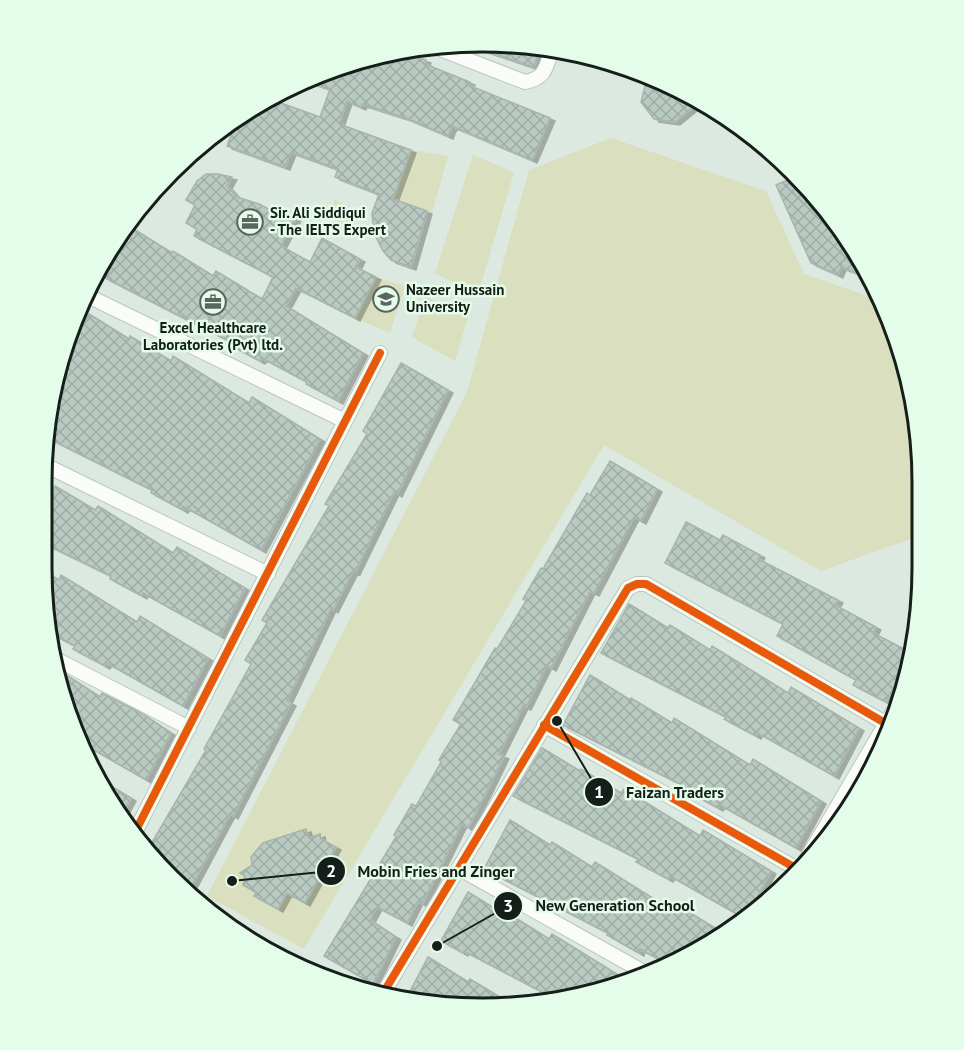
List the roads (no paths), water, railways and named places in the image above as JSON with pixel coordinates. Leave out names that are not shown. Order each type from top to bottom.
[{"type":"street","points":[[452,53],[525,81],[536,80],[544,72],[549,58]]},
{"type":"street","points":[[94,299],[345,421]]},
{"type":"street","points":[[138,825],[380,353]]},
{"type":"street","points":[[53,469],[268,574]]},
{"type":"street","points":[[387,987],[628,588],[637,584],[646,584],[883,722]]},
{"type":"street","points":[[63,663],[189,728]]},
{"type":"street","points":[[544,725],[792,865]]},
{"type":"street","points":[[826,824],[876,739]]},
{"type":"street","points":[[460,869],[637,968]]},
{"type":"place","name":"Sir. Ali Siddiqui - The IELTS Expert","points":[[250,222]]},
{"type":"place","name":"Nazeer Hussain University","points":[[386,299]]},
{"type":"place","name":"Excel Healthcare Laboratories (Pvt) ltd.","points":[[213,302]]},
{"type":"place","name":"Faizan Traders","points":[[557,721]]},
{"type":"place","name":"Mobin Fries and Zinger","points":[[232,881]]},
{"type":"place","name":"New Generation School","points":[[437,946]]}]
